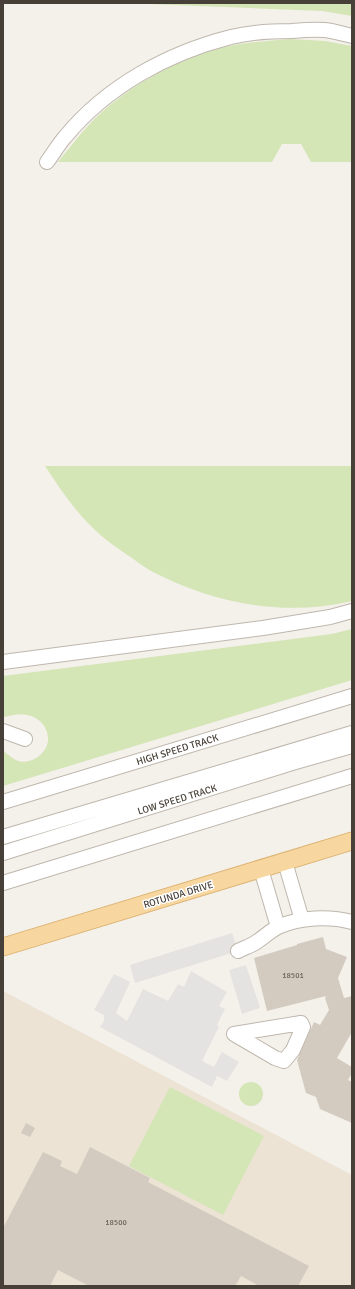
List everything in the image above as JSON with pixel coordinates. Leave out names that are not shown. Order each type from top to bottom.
[{"type":"main road","name":"ROTUNDA DRIVE","points":[[3,947],[352,841]]},
{"type":"lane","points":[[47,162],[64,138],[110,93],[137,75],[172,57],[198,46],[232,36],[269,31],[324,30],[352,36]]},
{"type":"lane","points":[[3,662],[263,628],[330,617],[352,611]]},
{"type":"lane","name":"HIGH SPEED TRACK","points":[[3,802],[352,696]]},
{"type":"lane","points":[[3,732],[25,739]]},
{"type":"lane","points":[[3,837],[352,733]]},
{"type":"lane","name":"LOW SPEED TRACK","points":[[3,853],[292,763],[352,746]]},
{"type":"lane","points":[[3,883],[352,776]]},
{"type":"lane","points":[[285,862],[302,920]]},
{"type":"lane","points":[[261,869],[278,927]]},
{"type":"lane","points":[[238,951],[255,943],[278,927],[302,920],[332,918],[352,922]]},
{"type":"shaded area","points":[[232,933],[238,951],[135,983],[130,965]]},
{"type":"shaded area","points":[[246,965],[260,1008],[242,1014],[229,970]]},
{"type":"shaded area","points":[[191,971],[227,992],[219,1006],[225,1009],[217,1025],[219,1027],[202,1061],[214,1067],[222,1052],[239,1062],[227,1081],[217,1076],[212,1087],[100,1027],[104,1021],[104,1015],[94,1010],[114,974],[130,982],[116,1013],[127,1021],[143,989],[168,1001],[178,984],[184,987]]},
{"type":"shaded area","points":[[3,991],[352,1175],[352,1286],[3,1286]]},
{"type":"green space","points":[[124,3],[352,3],[352,16],[323,11]]},
{"type":"green space","points":[[290,39],[325,41],[352,46],[352,162],[311,162],[301,144],[282,144],[272,162],[58,162],[84,130],[102,112],[129,91],[158,73],[189,59],[221,48],[247,43]]},
{"type":"green space","points":[[45,466],[352,466],[352,601],[327,606],[302,608],[251,605],[226,600],[178,584],[146,568],[99,533],[71,504]]},
{"type":"green space","points":[[352,629],[352,680],[3,786],[3,750],[18,761],[29,761],[39,756],[46,748],[48,743],[48,734],[42,723],[31,716],[21,714],[3,717],[3,676],[332,634]]},
{"type":"green space","points":[[251,1082],[256,1083],[262,1089],[262,1099],[256,1105],[251,1106],[246,1105],[240,1099],[239,1094],[240,1089],[246,1083]]},
{"type":"green space","points":[[170,1087],[264,1136],[223,1215],[129,1166]]},
{"type":"building","points":[[323,937],[326,949],[347,957],[338,978],[344,998],[352,996],[352,1032],[337,1058],[352,1067],[352,1073],[348,1080],[352,1082],[352,1123],[320,1109],[316,1097],[306,1093],[297,1060],[314,1022],[320,1025],[329,1010],[325,998],[326,996],[267,1011],[254,958]]},
{"type":"building","points":[[26,1123],[35,1128],[30,1137],[21,1133]]},
{"type":"building","points":[[90,1147],[150,1178],[148,1182],[309,1266],[298,1286],[259,1286],[241,1276],[235,1286],[89,1286],[58,1270],[50,1286],[3,1286],[3,1228],[43,1152],[62,1161],[60,1166],[77,1174]]}]
